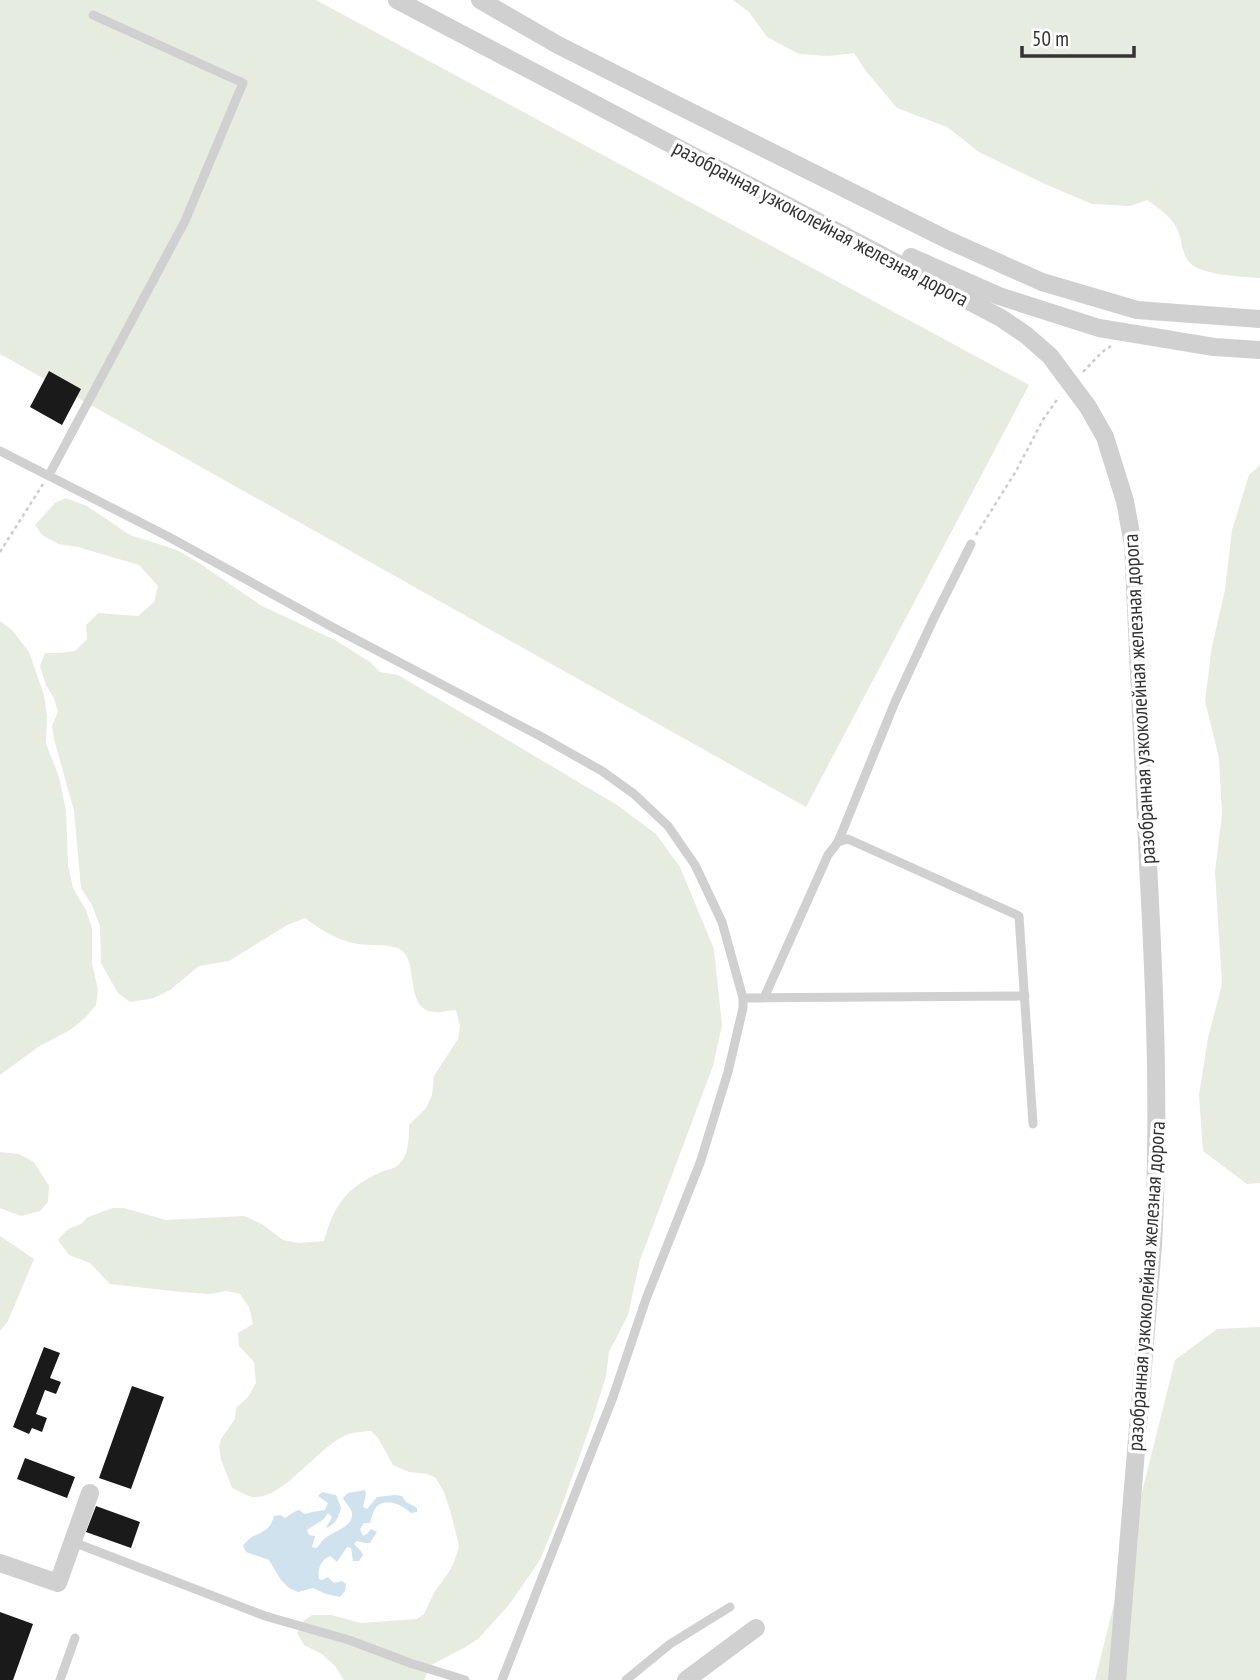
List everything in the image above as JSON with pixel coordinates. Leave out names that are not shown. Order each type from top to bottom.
[{"type":"street","name":"разобранная узкоколейная железная дорога","points":[[397,0],[1001,318],[1050,356],[1088,407],[1105,437],[1125,501],[1133,545],[1155,1000],[1157,1175],[1117,1680]]},
{"type":"street","points":[[423,0],[930,267],[999,296],[1067,319],[1123,333],[1260,350]]},
{"type":"street","points":[[480,0],[558,45],[948,240],[1042,282],[1137,310],[1260,319]]},
{"type":"street","points":[[0,1563],[58,1583],[90,1493]]},
{"type":"street","points":[[686,1680],[755,1628]]},
{"type":"lane","points":[[49,475],[185,221],[243,83],[93,15]]},
{"type":"lane","points":[[0,451],[169,537],[602,771],[634,794],[668,826],[695,866],[722,922],[743,998],[728,1073],[700,1163],[502,1680]]},
{"type":"lane","points":[[764,998],[828,855],[838,842],[901,690],[971,544]]},
{"type":"lane","points":[[838,842],[848,839],[1019,916],[1033,1124]]},
{"type":"lane","points":[[743,998],[1026,996]]},
{"type":"lane","points":[[73,1542],[265,1616],[349,1640],[465,1680]]},
{"type":"lane","points":[[626,1680],[670,1644],[730,1608]]},
{"type":"lane","points":[[60,1680],[75,1638]]},
{"type":"path","points":[[971,544],[1060,394],[1123,333]]},
{"type":"path","points":[[0,552],[49,475]]},
{"type":"shaded area","points":[[0,0],[316,0],[1029,385],[806,807],[0,354]]},
{"type":"shaded area","points":[[733,0],[1260,0],[1260,278],[1223,275],[1195,267],[1185,256],[1173,222],[1147,200],[1130,206],[1092,204],[1045,184],[979,152],[947,127],[897,108],[854,53],[829,56],[799,54],[767,37],[749,12]]},
{"type":"shaded area","points":[[1260,465],[1260,1183],[1247,1184],[1203,1151],[1199,1095],[1208,1038],[1222,984],[1215,872],[1222,813],[1219,758],[1205,701],[1212,646],[1225,590],[1232,530],[1249,475]]},
{"type":"shaded area","points":[[66,498],[87,506],[130,535],[177,550],[262,606],[335,640],[370,662],[380,672],[398,675],[617,805],[656,834],[680,867],[714,949],[722,1025],[713,1066],[640,1260],[628,1315],[609,1352],[606,1376],[560,1511],[540,1560],[508,1606],[478,1639],[431,1665],[424,1680],[344,1680],[335,1666],[322,1654],[304,1645],[297,1633],[303,1621],[312,1615],[331,1615],[361,1623],[417,1619],[424,1614],[435,1591],[449,1572],[459,1546],[444,1492],[436,1478],[393,1465],[371,1431],[351,1433],[338,1440],[289,1481],[265,1496],[253,1497],[232,1488],[219,1447],[221,1439],[235,1419],[236,1408],[248,1397],[256,1383],[254,1362],[239,1346],[238,1333],[253,1324],[249,1307],[240,1294],[227,1291],[209,1294],[181,1292],[110,1284],[90,1263],[69,1255],[58,1240],[68,1229],[81,1224],[88,1217],[113,1208],[124,1208],[166,1220],[244,1216],[262,1224],[283,1240],[299,1243],[324,1241],[332,1217],[350,1191],[369,1178],[395,1167],[404,1158],[408,1147],[409,1125],[426,1108],[432,1095],[434,1076],[458,1039],[460,1026],[456,1010],[425,1010],[415,995],[410,964],[401,950],[391,946],[358,944],[344,940],[305,918],[287,925],[229,961],[199,966],[170,990],[154,998],[130,1002],[118,993],[101,963],[100,926],[92,905],[81,888],[74,811],[52,726],[58,712],[40,666],[45,653],[75,651],[87,639],[86,625],[98,613],[138,616],[154,602],[158,586],[139,565],[78,547],[58,544],[42,535],[35,525],[55,503]]},
{"type":"shaded area","points":[[0,621],[12,630],[29,652],[44,695],[47,716],[46,744],[59,777],[66,811],[68,865],[73,888],[86,910],[92,929],[92,964],[98,989],[96,1005],[85,1018],[0,1075]]},
{"type":"shaded area","points":[[0,1152],[19,1154],[34,1162],[49,1186],[48,1202],[40,1211],[21,1216],[0,1208]]},
{"type":"shaded area","points":[[0,1236],[34,1259],[8,1321],[0,1331]]},
{"type":"shaded area","points":[[1260,1327],[1260,1680],[1095,1680],[1175,1360],[1217,1329]]},
{"type":"water","points":[[365,1490],[363,1507],[367,1509],[377,1497],[395,1495],[402,1496],[406,1502],[417,1508],[417,1512],[411,1513],[395,1504],[381,1503],[370,1523],[364,1523],[360,1529],[363,1536],[371,1529],[377,1532],[370,1543],[357,1541],[354,1544],[363,1555],[359,1561],[353,1561],[351,1548],[347,1547],[337,1562],[330,1556],[322,1562],[319,1579],[328,1577],[334,1583],[342,1581],[346,1584],[340,1597],[313,1588],[298,1592],[289,1588],[269,1560],[246,1552],[243,1546],[251,1538],[265,1531],[274,1516],[285,1518],[299,1510],[305,1514],[325,1510],[328,1503],[318,1496],[322,1492],[336,1495],[341,1508],[334,1523],[326,1528],[332,1517],[328,1513],[324,1519],[307,1530],[309,1535],[315,1536],[312,1547],[316,1548],[324,1539],[350,1522],[352,1513],[343,1498],[348,1493]]},
{"type":"building","points":[[49,371],[81,389],[62,425],[30,407]]},
{"type":"building","points":[[44,1347],[60,1353],[50,1378],[61,1382],[56,1394],[45,1390],[36,1414],[47,1418],[42,1432],[32,1428],[29,1434],[13,1427]]},
{"type":"building","points":[[132,1386],[164,1397],[131,1489],[99,1478]]},
{"type":"building","points":[[25,1458],[75,1477],[67,1498],[17,1479]]},
{"type":"building","points":[[96,1506],[140,1522],[131,1548],[86,1532]]},
{"type":"building","points":[[0,1612],[33,1624],[13,1680],[0,1680]]}]
